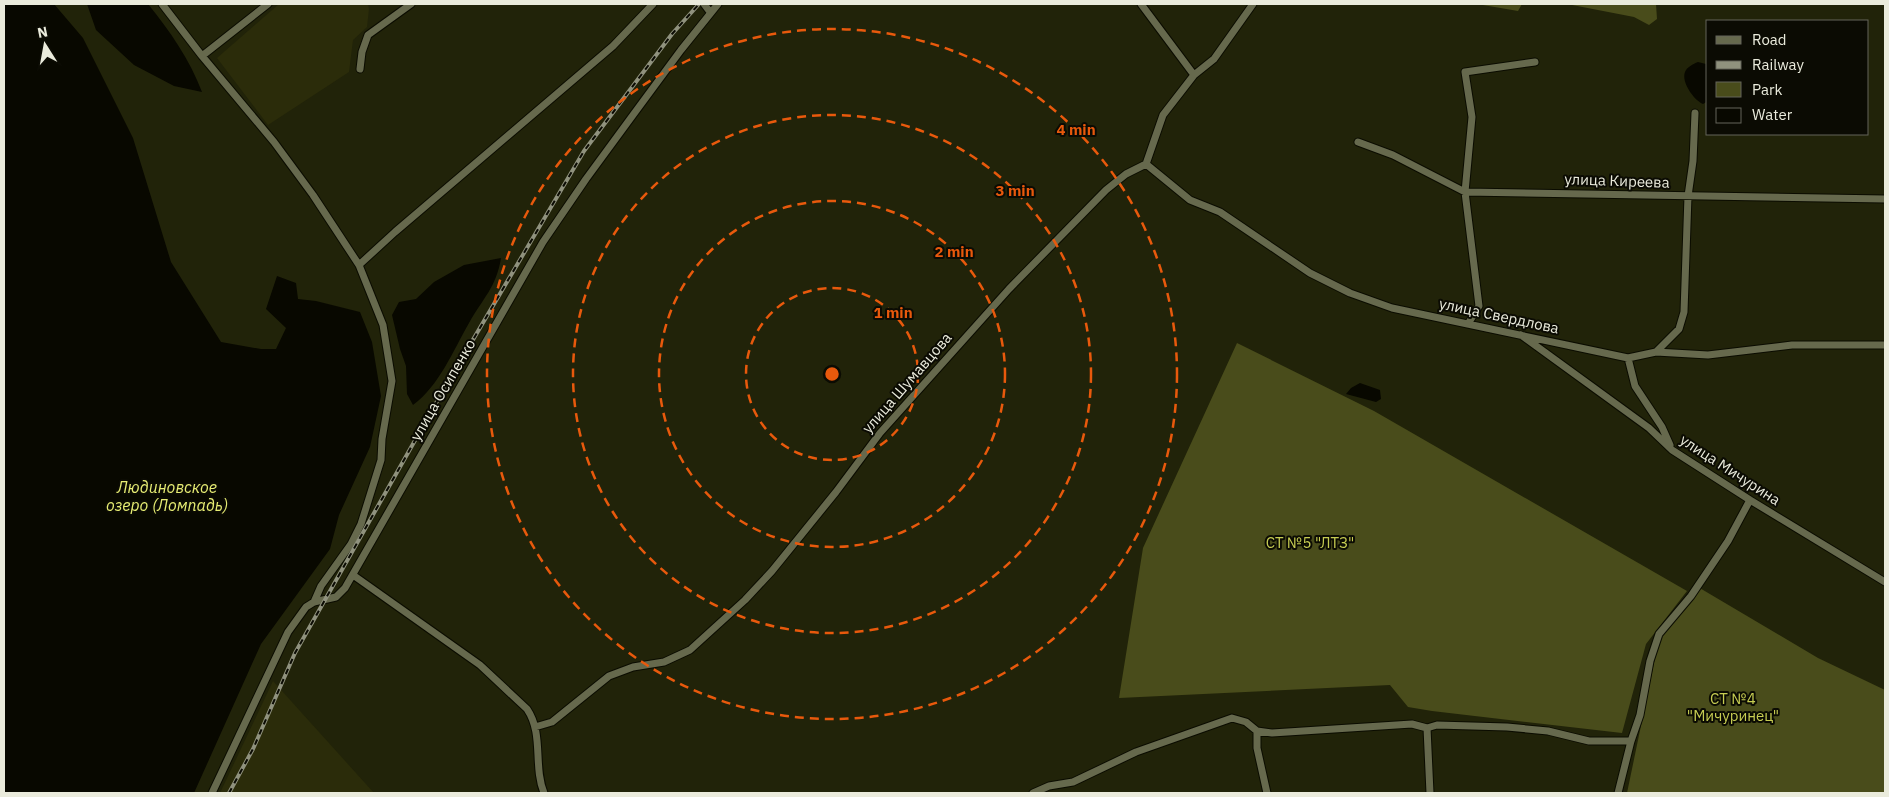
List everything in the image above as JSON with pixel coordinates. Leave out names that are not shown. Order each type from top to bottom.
[{"type":"street","points":[[162,4],[202,56],[274,142],[313,194],[359,265],[383,325],[392,381],[382,439],[381,460],[361,524],[351,544],[321,586],[314,602],[306,608],[288,632],[212,793]]},
{"type":"street","points":[[202,56],[268,4]]},
{"type":"street","points":[[360,68],[362,52],[368,35],[411,4]]},
{"type":"street","points":[[359,265],[395,232],[614,46],[653,4]]},
{"type":"street","points":[[704,4],[710,12]]},
{"type":"street","name":"улица Осипенко","points":[[314,602],[336,597],[345,588],[543,242],[586,179],[710,12],[718,4]]},
{"type":"street","points":[[1141,4],[1194,75]]},
{"type":"street","points":[[1146,164],[1163,115],[1194,75],[1214,59],[1253,4]]},
{"type":"street","points":[[1468,324],[1479,306],[1465,192],[1472,117],[1465,72],[1535,62]]},
{"type":"street","points":[[1656,352],[1679,329],[1684,312],[1688,196],[1693,161],[1695,113]]},
{"type":"street","name":"улица Киреева","points":[[1358,142],[1394,155],[1465,192],[1496,191],[1885,199]]},
{"type":"street","name":"улица Свердлова","points":[[1146,164],[1190,200],[1220,212],[1310,273],[1350,293],[1392,308],[1628,358],[1656,352],[1708,355],[1792,345],[1885,345]]},
{"type":"street","name":"улица Шумавцова","points":[[536,727],[552,722],[609,676],[633,668],[664,662],[690,650],[745,600],[784,557],[880,433],[1009,288],[1106,190],[1126,174],[1146,164]]},
{"type":"street","name":"улица Мичурина","points":[[1518,334],[1649,428],[1672,450],[1885,582]]},
{"type":"street","points":[[1628,358],[1636,386],[1662,427],[1672,450]]},
{"type":"street","points":[[1618,793],[1631,741],[1640,716],[1650,661],[1660,634],[1691,596],[1728,541],[1750,500]]},
{"type":"street","points":[[353,575],[480,665],[527,709],[536,727],[539,780],[544,793]]},
{"type":"street","points":[[1033,793],[1049,786],[1073,782],[1136,752],[1232,718],[1246,722],[1257,731],[1272,733],[1412,724],[1426,728],[1437,725],[1507,727],[1548,731],[1589,741],[1631,741]]},
{"type":"street","points":[[1426,728],[1430,793]]},
{"type":"street","points":[[1257,731],[1257,748],[1267,793]]},
{"type":"shaded area","points":[[279,4],[368,4],[369,9],[367,27],[353,40],[349,72],[268,125],[217,58]]},
{"type":"shaded area","points":[[273,681],[374,793],[220,793]]},
{"type":"green space","points":[[1477,4],[1522,4],[1518,11]]},
{"type":"green space","points":[[1567,4],[1656,4],[1657,19],[1649,25],[1634,17]]},
{"type":"green space","name":"СТ №5 \"ЛТЗ\"","points":[[1237,343],[1374,411],[1687,591],[1646,644],[1622,733],[1408,707],[1390,685],[1119,698],[1143,548]]},
{"type":"green space","name":"СТ №4 \"Мичуринец\"","points":[[1698,587],[1818,658],[1885,690],[1885,793],[1627,793],[1659,639]]},
{"type":"water","name":"Людиновское озеро (Ломпадь)","points":[[4,4],[54,4],[83,38],[133,138],[171,262],[221,342],[261,349],[276,349],[286,328],[266,309],[277,276],[296,283],[298,299],[316,301],[360,312],[372,342],[381,396],[370,447],[339,515],[330,549],[261,644],[194,793],[4,793]]},
{"type":"water","points":[[87,4],[148,4],[179,46],[202,92],[174,86],[134,65],[96,30]]},
{"type":"water","points":[[1698,62],[1706,64],[1706,102],[1703,104],[1696,99],[1685,81],[1685,72]]},
{"type":"water","points":[[501,258],[492,285],[445,367],[430,388],[413,405],[407,394],[406,366],[392,315],[399,302],[416,299],[434,282],[464,265]]},
{"type":"water","points":[[1360,383],[1380,390],[1381,399],[1376,402],[1346,394],[1351,388]]},
{"type":"railway","points":[[229,793],[253,749],[295,653],[444,389],[584,151],[672,34],[699,4]]}]
